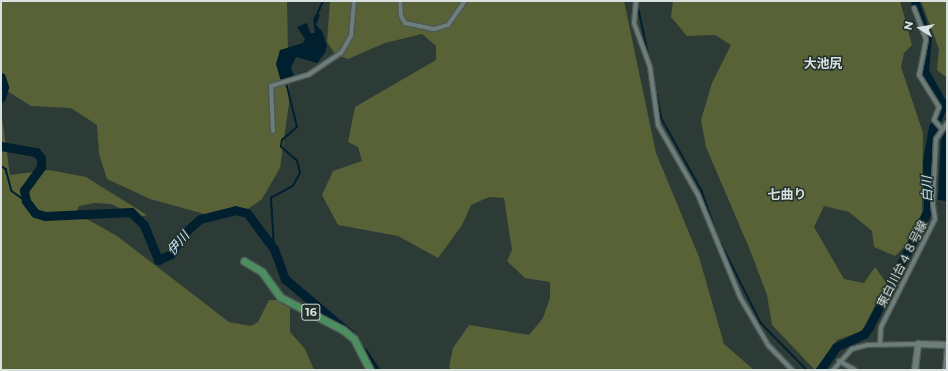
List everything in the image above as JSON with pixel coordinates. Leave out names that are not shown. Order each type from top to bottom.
[{"type":"main road","name":"16","points":[[244,261],[262,272],[280,297],[344,330],[354,339],[370,370]]},
{"type":"street","points":[[273,131],[274,108],[269,91],[282,83],[308,75],[348,46],[354,1]]},
{"type":"street","points":[[400,1],[405,22],[434,30],[448,25],[465,1]]},
{"type":"street","points":[[636,1],[634,23],[650,67],[658,125],[698,195],[740,297],[768,345],[792,370]]},
{"type":"street","points":[[914,8],[926,40],[919,75],[939,107],[934,120],[941,128],[947,123]]},
{"type":"street","name":"東白川台４８号線","points":[[880,344],[881,327],[935,219],[936,139],[941,128]]},
{"type":"street","points":[[833,370],[839,361],[852,349],[880,344],[947,345]]},
{"type":"street","points":[[915,370],[918,344]]},
{"type":"street","points":[[945,370],[947,349]]},
{"type":"street","points":[[839,361],[850,370],[855,370]]},
{"type":"green space","points":[[1,1],[287,1],[289,103],[280,168],[262,199],[240,215],[212,216],[150,199],[107,179],[99,154],[97,125],[71,108],[31,106],[1,87]]},
{"type":"green space","points":[[330,1],[624,1],[656,153],[699,257],[724,344],[754,370],[452,370],[449,367],[453,348],[469,325],[529,335],[543,318],[550,298],[550,282],[525,278],[507,261],[512,250],[504,198],[489,197],[471,205],[462,225],[438,258],[398,236],[338,225],[322,195],[333,171],[362,161],[358,147],[348,142],[355,107],[436,60],[436,46],[422,34],[385,43],[348,59],[335,54],[327,42]]},
{"type":"green space","points":[[673,1],[900,1],[912,45],[904,53],[901,67],[923,133],[922,213],[906,245],[895,256],[874,247],[872,231],[849,212],[824,206],[814,227],[844,279],[864,283],[875,267],[887,284],[862,331],[837,340],[815,370],[772,325],[767,295],[750,250],[706,147],[701,120],[712,83],[731,45],[715,35],[687,36],[671,17]]},
{"type":"green space","points":[[921,1],[947,1],[947,78],[937,70],[939,49]]},
{"type":"green space","points":[[1,111],[10,175],[49,170],[86,177],[147,215],[139,217],[111,204],[95,203],[79,206],[76,213],[117,236],[229,322],[251,326],[258,322],[269,300],[276,300],[290,308],[290,332],[305,349],[314,370],[1,370]]},
{"type":"water","points":[[317,13],[320,15],[316,25],[322,31],[327,46],[325,53],[317,63],[296,57],[291,68],[295,79],[281,82],[276,64],[280,50],[303,43],[305,39],[297,27],[307,23],[310,33],[315,33],[313,19]]},
{"type":"water","points":[[947,129],[947,201],[938,200],[941,140]]},
{"type":"waterway","points":[[317,15],[323,1]]},
{"type":"waterway","name":"白川","points":[[820,370],[836,347],[864,334],[869,327],[928,210],[927,161],[933,128],[943,105],[924,71],[927,38],[915,4]]},
{"type":"waterway","points":[[638,5],[662,119],[702,191],[718,237],[761,323],[807,370]]},
{"type":"waterway","name":"伊川","points":[[1,77],[4,87],[1,98]]},
{"type":"waterway","points":[[274,249],[271,198],[293,186],[300,173],[297,161],[281,147],[282,140],[297,127],[286,83]]},
{"type":"waterway","name":"伊川","points":[[1,146],[36,152],[41,158],[41,167],[24,190],[26,201],[35,213],[45,216],[131,212],[144,225],[158,260],[171,254],[181,236],[200,219],[235,210],[247,213],[274,249],[285,279],[350,334]]},
{"type":"waterway","points":[[1,166],[6,169],[12,191],[26,201]]},
{"type":"waterway","name":"伊川","points":[[363,352],[375,370]]},
{"type":"district","name":"大池尻","points":[[823,63]]},
{"type":"district","name":"七曲り","points":[[787,194]]}]
